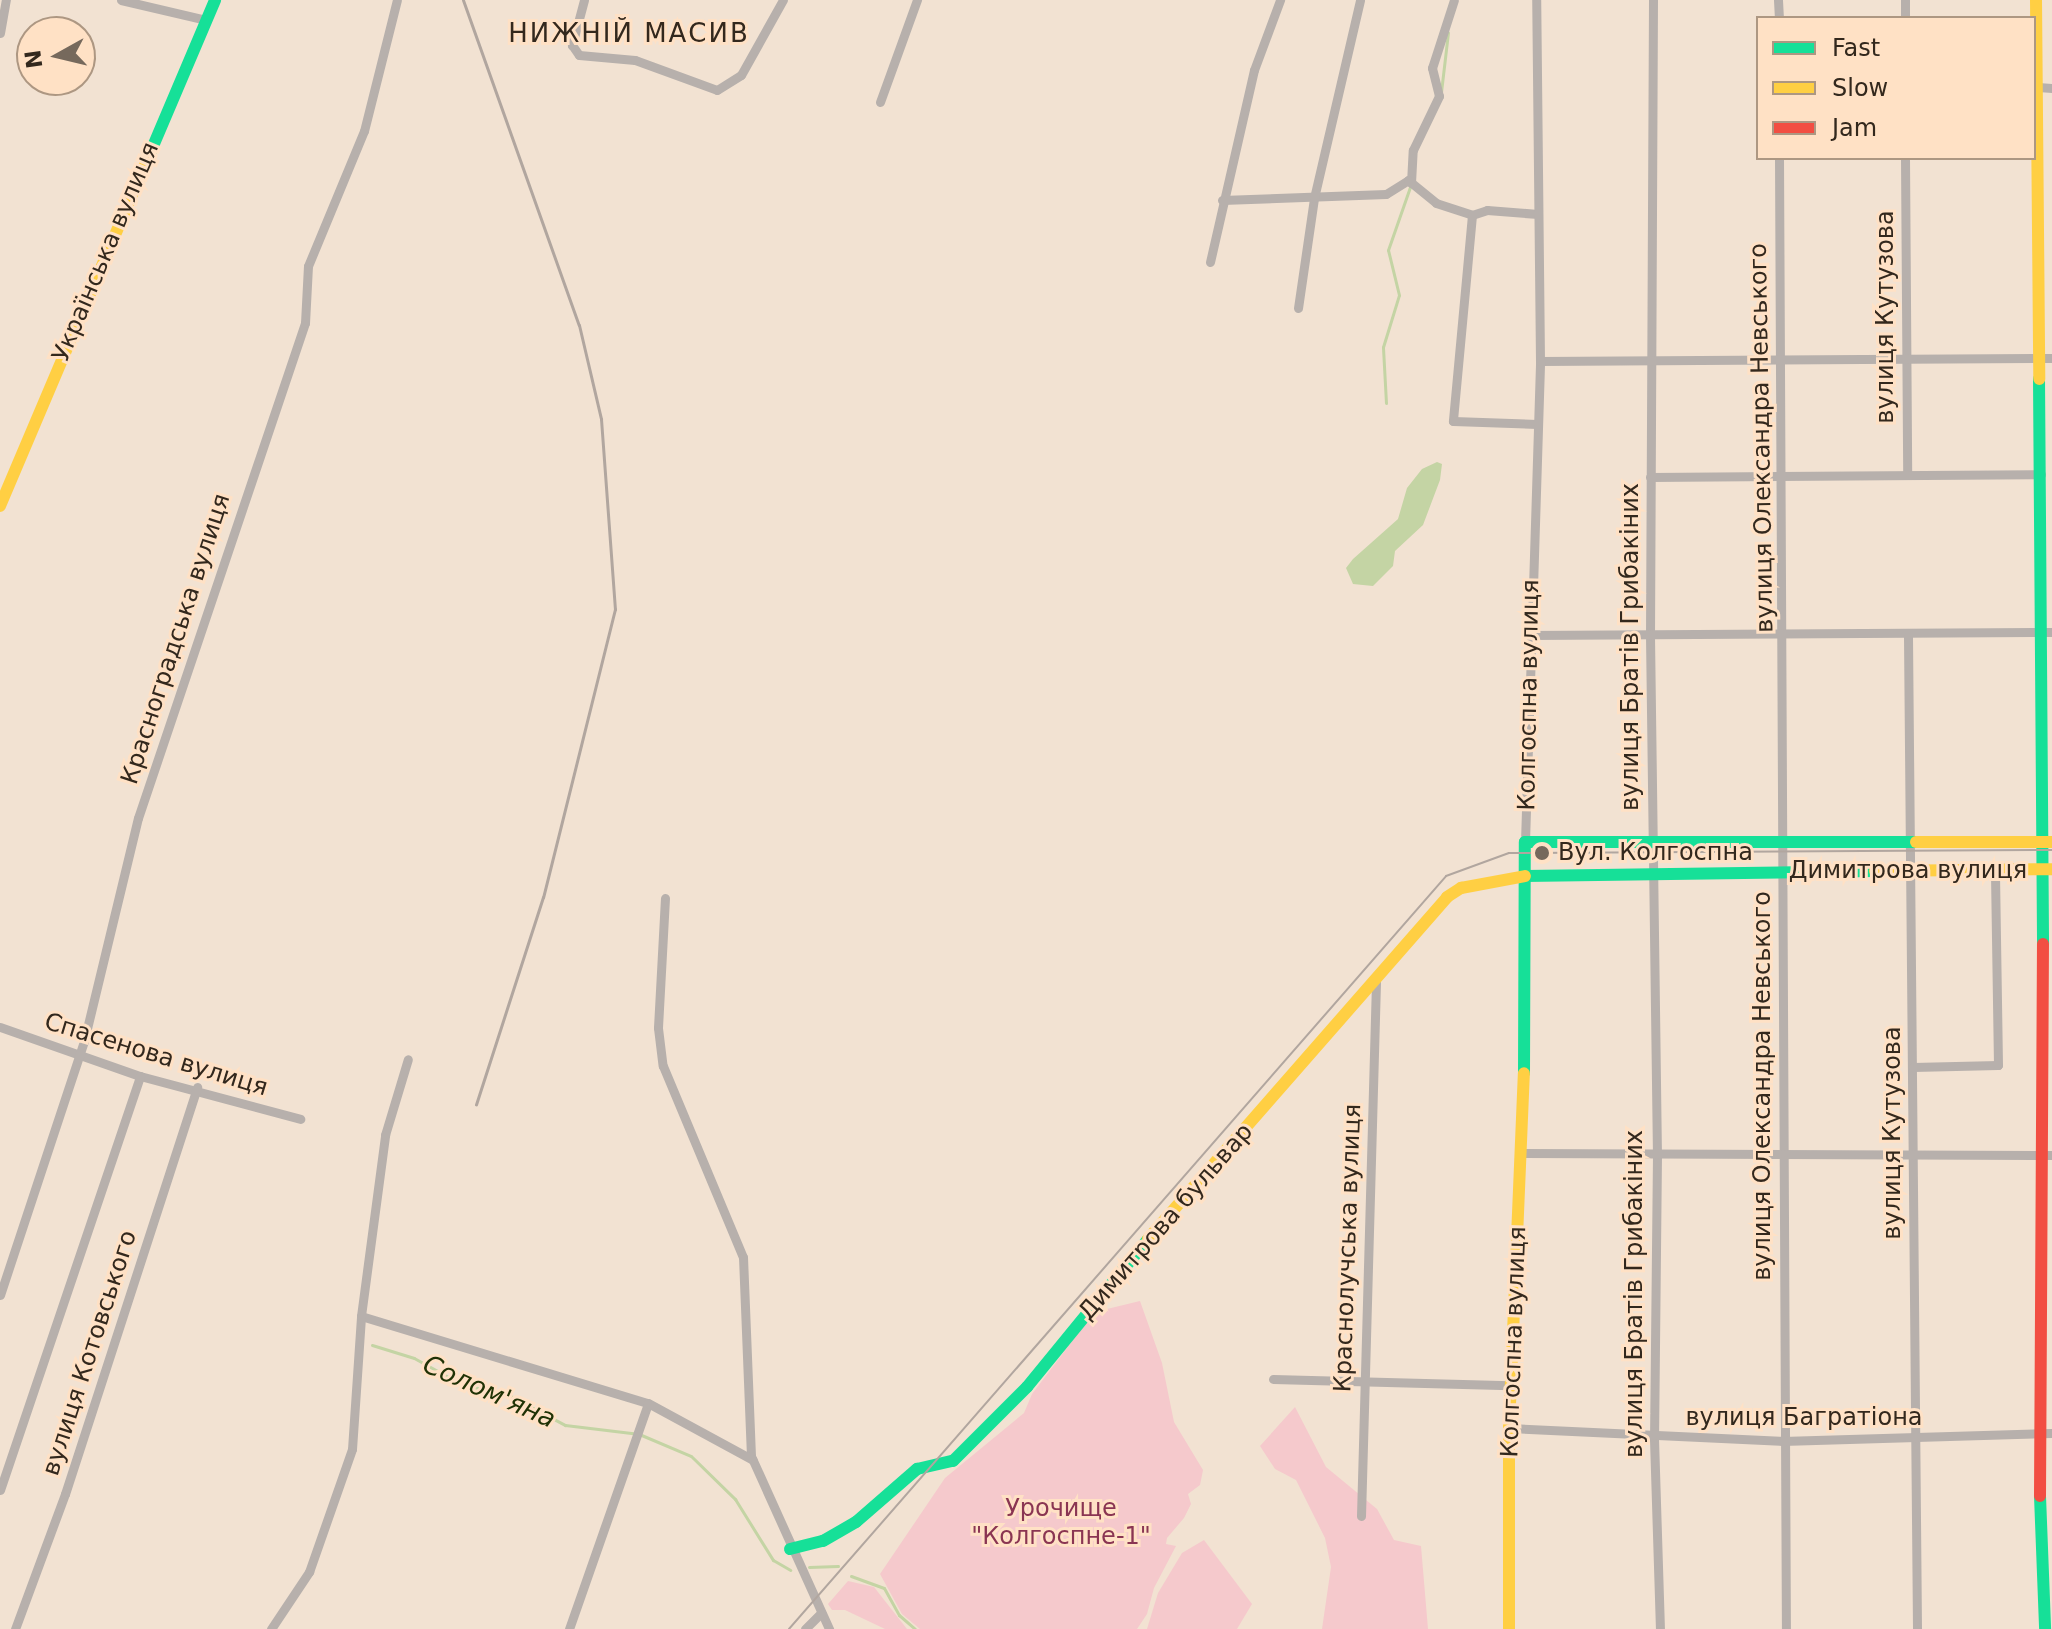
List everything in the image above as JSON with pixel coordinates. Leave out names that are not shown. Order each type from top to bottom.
[{"type":"street","points":[[0,33],[6,0]]},
{"type":"street","points":[[121,0],[206,20]]},
{"type":"street","name":"Українська вулиця","points":[[0,506],[215,0]]},
{"type":"street","name":"Красноградська вулиця","points":[[0,1295],[79,1056],[138,818],[305,323],[308,266],[364,131],[397,0]]},
{"type":"street","points":[[584,0],[572,45],[579,55],[635,60],[717,90],[733,85],[741,75],[783,0]]},
{"type":"street","points":[[880,102],[917,0]]},
{"type":"street","points":[[1298,308],[1314,198],[1360,0]]},
{"type":"street","points":[[1411,183],[1413,150],[1439,96],[1432,68],[1454,0]]},
{"type":"street","name":"Колгоспна вулиця","points":[[1509,1629],[1510,1385],[1523,1153],[1529,635],[1540,361],[1536,0]]},
{"type":"street","name":"вулиця Братів Грибакіних","points":[[1653,0],[1650,636],[1657,1155],[1654,1439],[1660,1629]]},
{"type":"street","points":[[2036,0],[2046,358],[2041,474],[2047,632],[2048,1155],[2037,1433],[2045,1629]]},
{"type":"street","points":[[1210,262],[1254,70],[1278,1]]},
{"type":"street","points":[[2038,87],[2052,88]]},
{"type":"street","name":"вулиця Олександра Невського","points":[[1779,160],[1784,637],[1781,871],[1786,1154],[1782,1441],[1786,1629]]},
{"type":"street","name":"вулиця Кутузова","points":[[1905,160],[1907,475]]},
{"type":"street","points":[[1222,200],[1386,194],[1408,180],[1436,203],[1472,215],[1487,210],[1538,214]]},
{"type":"street","points":[[1472,215],[1453,421],[1537,424]]},
{"type":"street","points":[[1540,361],[2046,358]]},
{"type":"street","points":[[1650,477],[2041,474]]},
{"type":"street","points":[[1529,635],[1908,637],[2047,632]]},
{"type":"street","name":"вулиця Кутузова","points":[[1908,637],[1914,1153],[1912,1438],[1917,1629]]},
{"type":"street","name":"Димитрова вулиця","points":[[1525,842],[2047,842]]},
{"type":"street","points":[[1913,1067],[1998,1065],[1995,870]]},
{"type":"street","name":"Димитрова вулиця","points":[[1525,876],[2047,870]]},
{"type":"street","name":"Димитрова бульвар","points":[[790,1549],[823,1541],[856,1522],[917,1469],[953,1461],[1027,1387],[1094,1301],[1376,982],[1447,897],[1477,882],[1525,876]]},
{"type":"street","points":[[665,898],[658,1028],[663,1066],[743,1257],[753,1460],[790,1549],[829,1629]]},
{"type":"street","name":"Краснолучська вулиця","points":[[1361,1516],[1376,982]]},
{"type":"street","name":"Спасенова вулиця","points":[[1,1030],[140,1076],[197,1087],[300,1119]]},
{"type":"street","points":[[271,1629],[309,1572],[352,1449],[361,1316],[385,1135],[408,1059]]},
{"type":"street","points":[[0,1490],[140,1076]]},
{"type":"street","name":"вулиця Котовського","points":[[15,1629],[65,1494],[197,1087]]},
{"type":"street","points":[[1523,1153],[2048,1155]]},
{"type":"street","points":[[361,1316],[648,1403],[753,1460]]},
{"type":"street","points":[[1273,1379],[1510,1385]]},
{"type":"street","points":[[569,1629],[648,1403]]},
{"type":"street","name":"вулиця Багратіона","points":[[1509,1428],[1654,1439],[1782,1441],[2052,1433]]},
{"type":"street","points":[[805,1629],[821,1613]]},
{"type":"green space","name":"Урочище \"Колгоспне-1\"","points":[[1140,1301],[1162,1363],[1174,1422],[1203,1470],[1200,1485],[1188,1494],[1191,1504],[1184,1518],[1167,1538],[1166,1544],[1176,1546],[1154,1588],[1147,1614],[1137,1629],[920,1629],[902,1614],[880,1574],[945,1478],[1024,1413],[1032,1394],[1086,1323],[1107,1309]]},
{"type":"green space","points":[[1295,1407],[1326,1467],[1377,1509],[1394,1540],[1421,1546],[1428,1629],[1322,1629],[1331,1567],[1325,1538],[1296,1480],[1275,1469],[1260,1446]]},
{"type":"green space","name":"Урочище \"Колгоспне-1\"","points":[[1204,1540],[1252,1604],[1237,1629],[1147,1629],[1158,1593],[1182,1553]]},
{"type":"green space","points":[[848,1581],[874,1587],[907,1629],[885,1629],[845,1610],[832,1610],[828,1604]]},
{"type":"shaded area","points":[[1437,462],[1442,464],[1440,480],[1423,525],[1395,551],[1393,566],[1373,586],[1353,584],[1346,568],[1398,519],[1407,488],[1422,469]]},
{"type":"waterway","points":[[1441,92],[1448,32]]},
{"type":"waterway","points":[[1386,403],[1383,347],[1399,295],[1388,250],[1411,184]]},
{"type":"waterway","name":"Солом'яна","points":[[372,1345],[414,1358],[463,1385],[507,1394],[565,1425],[639,1434],[691,1456],[735,1499],[773,1560],[790,1570]]},
{"type":"waterway","name":"Солом'яна","points":[[809,1567],[838,1566]]},
{"type":"waterway","points":[[851,1576],[884,1588],[899,1615],[915,1629]]},
{"type":"tram line","points":[[789,1629],[1446,876],[1509,853],[2052,850]]},
{"type":"railway","points":[[463,0],[579,325],[601,419],[615,609],[543,897],[476,1104]]},
{"type":"traffic: fast","points":[[151,151],[215,0]]},
{"type":"traffic: fast","points":[[2039,379],[2043,944]]},
{"type":"traffic: fast","points":[[1524,1073],[1525,842],[1916,842]]},
{"type":"traffic: fast","points":[[1525,876],[1875,871]]},
{"type":"traffic: fast","points":[[790,1549],[823,1541],[856,1522],[917,1469],[953,1461],[1027,1387],[1148,1239]]},
{"type":"traffic: fast","points":[[2040,1496],[2045,1629]]},
{"type":"traffic: slow","points":[[2036,0],[2039,379]]},
{"type":"traffic: slow","points":[[0,506],[151,151]]},
{"type":"traffic: slow","points":[[1916,842],[2052,842]]},
{"type":"traffic: slow","points":[[1875,871],[2052,869]]},
{"type":"traffic: slow","points":[[1148,1239],[1447,897],[1461,888],[1525,876]]},
{"type":"traffic: slow","points":[[1509,1629],[1509,1428],[1524,1073]]},
{"type":"traffic: jam","points":[[2040,1496],[2043,944]]},
{"type":"place","name":"Вул. Колгоспна","points":[[1542,853]]},
{"type":"district","name":"НИЖНІЙ МАСИВ","points":[[629,34]]}]
